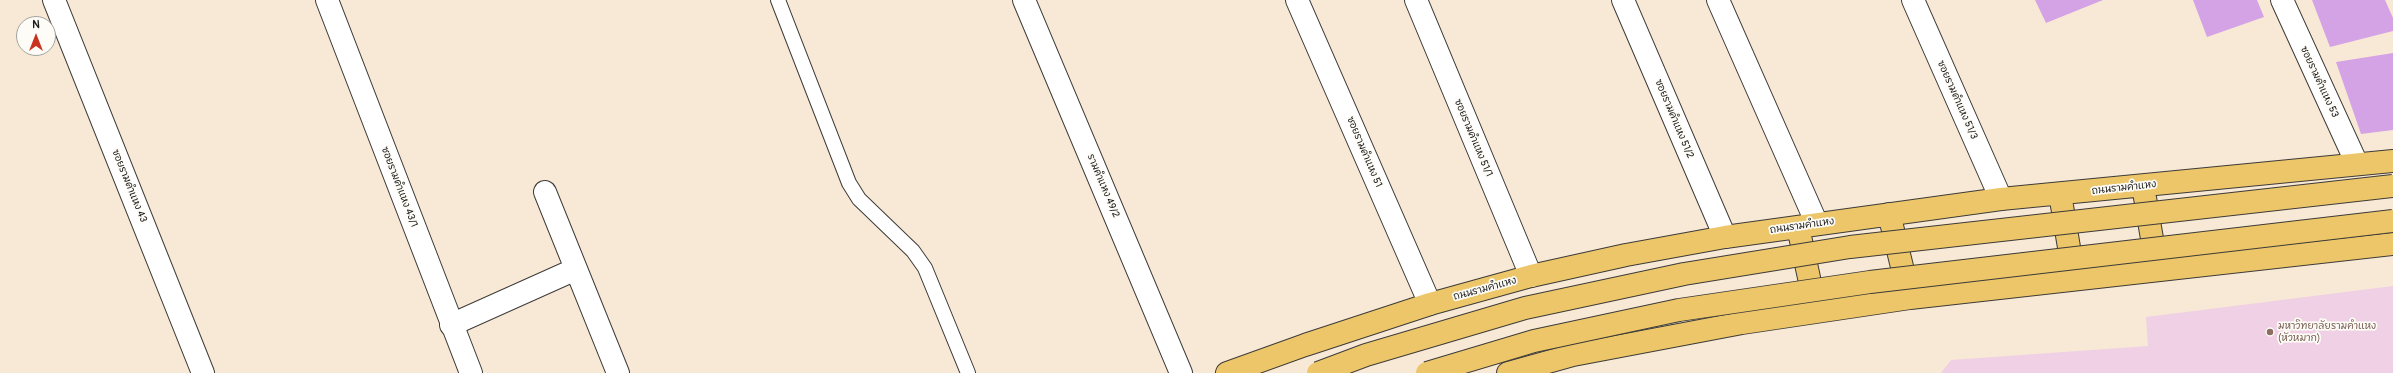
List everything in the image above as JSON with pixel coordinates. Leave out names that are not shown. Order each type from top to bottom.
[{"type":"main road","name":"ถนนรามคำแหง","points":[[1227,373],[1305,345],[1430,304],[1531,276],[1626,255],[1725,237],[2001,199],[2393,160]]},
{"type":"main road","points":[[2143,186],[2157,272]]},
{"type":"main road","points":[[1318,373],[1366,355],[1525,308],[1684,274],[1850,247],[2393,186]]},
{"type":"main road","points":[[2060,194],[2074,281]]},
{"type":"main road","points":[[1889,214],[1910,298]]},
{"type":"main road","points":[[1427,373],[1534,341],[1679,310],[1870,282],[2393,221]]},
{"type":"main road","points":[[1807,225],[1816,312]]},
{"type":"main road","points":[[1508,373],[1573,355],[1742,323],[1910,298],[2157,272],[2393,244]]},
{"type":"street","name":"ซอยรามคำแหง 43","points":[[54,0],[203,373]]},
{"type":"street","name":"ซอยรามคำแหง 43/1","points":[[327,0],[471,373]]},
{"type":"street","name":"รามคำแหง 49/2","points":[[1024,0],[1181,373]]},
{"type":"street","name":"ซอยรามคำแหง 51","points":[[1297,0],[1430,304]]},
{"type":"street","name":"ซอยรามคำแหง 51/1","points":[[1416,0],[1531,276]]},
{"type":"street","name":"ซอยรามคำแหง 51/2","points":[[1623,0],[1725,237]]},
{"type":"street","points":[[1718,0],[1807,225]]},
{"type":"street","name":"ซอยรามคำแหง 51/3","points":[[1913,0],[2001,199]]},
{"type":"street","name":"ซอยรามคำแหง 53","points":[[2282,0],[2357,164]]},
{"type":"street","points":[[545,192],[618,373]]},
{"type":"street","points":[[452,325],[576,269]]},
{"type":"lane","points":[[778,0],[849,184],[859,199],[913,251],[925,268],[968,373]]},
{"type":"shaded area","name":"มหาวิทยาลัยรามคำแหง (หัวหมาก)","points":[[2393,286],[2393,373],[1941,373],[1951,360],[2148,346],[2146,317]]},
{"type":"building","points":[[2035,0],[2103,0],[2046,23]]},
{"type":"building","points":[[2193,0],[2257,0],[2264,17],[2207,37]]},
{"type":"building","points":[[2312,0],[2385,0],[2393,18],[2393,31],[2330,47]]},
{"type":"building","points":[[2393,53],[2393,130],[2361,134],[2336,62]]},
{"type":"place","name":"มหาวิทยาลัยรามคำแหง (หัวหมาก)","points":[[2270,332]]}]
